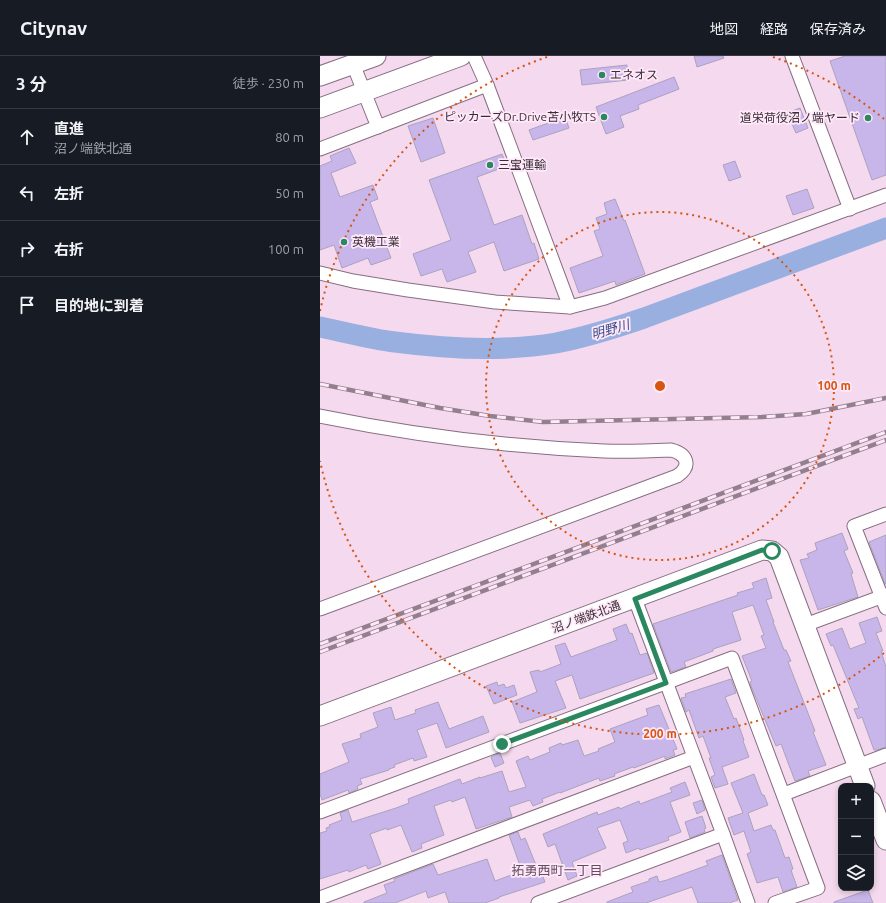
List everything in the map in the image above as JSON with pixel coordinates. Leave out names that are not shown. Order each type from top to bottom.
[{"type":"street","points":[[320,76],[376,56]]},
{"type":"street","points":[[320,108],[461,56]]},
{"type":"street","points":[[474,56],[487,86],[570,307]]},
{"type":"street","points":[[792,56],[850,209]]},
{"type":"street","points":[[354,64],[378,127]]},
{"type":"street","points":[[320,149],[487,86]]},
{"type":"street","points":[[320,273],[353,281],[416,292],[495,302],[570,307],[605,298],[886,195]]},
{"type":"street","points":[[320,416],[353,423],[483,442],[605,451],[671,450],[678,452],[686,461],[686,467],[678,476],[320,609]]},
{"type":"street","points":[[805,625],[885,600],[854,526],[886,514]]},
{"type":"street","name":"沼ノ端鉄北通","points":[[320,716],[635,599],[762,550],[772,551],[779,558],[864,783]]},
{"type":"street","points":[[635,599],[748,903]]},
{"type":"street","points":[[320,812],[732,658],[818,888],[775,903]]},
{"type":"street","points":[[784,794],[886,755]]},
{"type":"street","points":[[320,898],[694,757]]},
{"type":"street","points":[[874,809],[886,840]]},
{"type":"street","points":[[538,903],[723,834]]},
{"type":"building","points":[[694,56],[723,56],[724,58],[697,67]]},
{"type":"building","name":"道栄荷役沼ノ端ヤード","points":[[845,56],[886,56],[886,175],[872,180],[830,61]]},
{"type":"building","points":[[627,65],[628,80],[582,85],[580,70]]},
{"type":"building","points":[[674,77],[679,89],[638,105],[639,109],[620,116],[624,127],[606,134],[596,107]]},
{"type":"building","points":[[800,108],[808,128],[796,133],[787,113]]},
{"type":"building","points":[[565,117],[569,128],[533,140],[529,130]]},
{"type":"building","points":[[433,118],[445,153],[421,162],[408,126]]},
{"type":"building","points":[[349,148],[356,163],[331,173],[340,197],[373,185],[378,199],[370,202],[391,258],[371,265],[368,258],[342,268],[334,245],[320,250],[320,166],[332,161],[330,156]]},
{"type":"building","points":[[502,154],[507,166],[477,177],[494,225],[522,215],[539,259],[504,271],[494,242],[468,252],[476,272],[447,282],[442,269],[421,276],[413,254],[451,240],[429,180]]},
{"type":"building","points":[[735,161],[741,177],[729,181],[723,165]]},
{"type":"building","points":[[807,189],[814,208],[793,215],[786,196]]},
{"type":"building","points":[[615,199],[624,221],[625,220],[645,274],[616,285],[615,281],[579,293],[570,268],[603,256],[594,231],[600,229],[596,218],[607,214],[604,203]]},
{"type":"building","points":[[842,533],[848,549],[844,551],[853,573],[851,574],[858,597],[818,610],[800,560],[809,558],[807,554],[817,550],[815,543]]},
{"type":"building","points":[[886,535],[886,584],[885,584],[869,542]]},
{"type":"building","points":[[766,578],[772,598],[766,600],[773,622],[784,650],[786,650],[791,661],[788,662],[815,731],[813,732],[826,765],[808,771],[810,776],[795,781],[781,744],[776,746],[751,686],[750,682],[752,681],[742,656],[766,648],[761,636],[764,635],[753,605],[732,612],[741,640],[713,649],[713,651],[684,662],[686,667],[671,672],[653,624],[738,595],[737,593],[754,588],[752,583]]},
{"type":"building","points":[[877,617],[882,631],[876,633],[883,651],[881,651],[886,667],[886,747],[874,750],[862,717],[858,719],[854,709],[859,708],[833,645],[831,646],[826,634],[842,628],[850,649],[866,643],[859,623]]},
{"type":"building","points":[[626,624],[630,634],[632,633],[640,655],[647,653],[654,673],[580,699],[572,675],[555,681],[566,708],[520,723],[512,702],[537,692],[530,672],[539,670],[540,672],[561,664],[555,646],[565,643],[571,657],[617,640],[613,629]]},
{"type":"building","points":[[731,679],[736,693],[725,697],[734,719],[736,718],[749,757],[722,767],[728,784],[715,788],[711,777],[715,775],[703,736],[699,738],[689,710],[686,712],[681,698],[686,697],[685,694]]},
{"type":"building","points":[[497,682],[498,686],[504,684],[506,688],[514,685],[517,695],[494,704],[486,686]]},
{"type":"building","points":[[438,702],[449,729],[483,716],[489,732],[446,748],[437,723],[417,730],[427,757],[414,761],[413,758],[394,765],[395,767],[389,770],[360,779],[362,784],[357,786],[358,789],[349,793],[348,790],[322,800],[320,794],[320,774],[349,762],[342,744],[361,738],[360,734],[378,727],[373,713],[391,707],[395,720],[416,713],[415,710]]},
{"type":"building","points":[[659,705],[677,749],[673,750],[675,755],[665,759],[665,756],[614,774],[615,776],[600,781],[599,778],[560,792],[542,799],[543,802],[533,806],[530,800],[509,807],[512,817],[476,829],[465,797],[452,802],[451,800],[434,806],[444,835],[421,844],[422,848],[412,852],[401,825],[370,834],[381,864],[368,869],[366,865],[349,872],[348,870],[320,879],[320,833],[327,831],[326,828],[330,827],[329,825],[342,820],[340,813],[348,810],[352,822],[409,803],[408,799],[460,779],[462,784],[502,771],[509,792],[526,787],[516,761],[528,756],[530,760],[550,752],[549,748],[561,743],[562,745],[578,740],[584,756],[599,751],[598,749],[615,742],[610,729],[648,715],[646,709]]},
{"type":"building","points":[[500,753],[504,763],[495,767],[491,757]]},
{"type":"building","points":[[754,774],[762,795],[764,795],[768,805],[748,813],[754,831],[771,825],[773,830],[775,830],[785,858],[789,857],[793,869],[791,870],[797,887],[783,892],[778,877],[757,883],[747,854],[751,852],[744,831],[734,835],[728,818],[743,813],[731,783]]},
{"type":"building","points":[[685,782],[690,795],[670,802],[681,832],[668,837],[669,840],[626,853],[623,843],[628,841],[620,820],[597,828],[606,848],[572,862],[577,876],[568,880],[555,844],[548,847],[543,834],[597,812],[598,815],[619,807],[620,809],[639,801],[640,804],[672,792],[670,788]]},
{"type":"building","points":[[702,800],[705,810],[697,814],[693,803]]},
{"type":"building","points":[[702,816],[706,828],[704,829],[705,832],[690,838],[685,822]]},
{"type":"building","points":[[518,832],[521,840],[525,838],[545,882],[485,903],[449,903],[445,892],[428,898],[426,891],[395,903],[364,903],[387,893],[384,885],[395,881],[394,879],[433,864],[438,875],[487,859],[495,881],[522,871],[509,835]]},
{"type":"building","points":[[722,855],[738,900],[729,903],[698,903],[692,887],[646,903],[607,903],[633,892],[631,887],[649,881],[649,879],[657,876],[659,882],[667,880],[708,865],[706,861]]},
{"type":"building","points":[[868,891],[873,903],[834,903]]},
{"type":"waterway","name":"明野川","points":[[320,327],[386,341],[455,348],[516,348],[556,343],[600,332],[644,318],[886,228]]},
{"type":"railway","points":[[320,384],[440,408],[543,422],[762,417],[806,414],[886,398]]},
{"type":"railway","points":[[320,644],[886,432]]},
{"type":"railway","points":[[320,652],[886,440]]},
{"type":"place","name":"エネオス","points":[[602,75]]},
{"type":"place","name":"ピッカーズDr.Drive苫小牧TS","points":[[604,117]]},
{"type":"place","name":"道栄荷役沼ノ端ヤード","points":[[868,118]]},
{"type":"place","name":"三宝運輸","points":[[490,165]]},
{"type":"place","name":"英機工業","points":[[344,242]]},
{"type":"district","name":"拓勇西町一丁目","points":[[557,870]]},
{"type":"route","points":[[502,744],[666,683],[635,599],[762,550],[772,551]]}]
